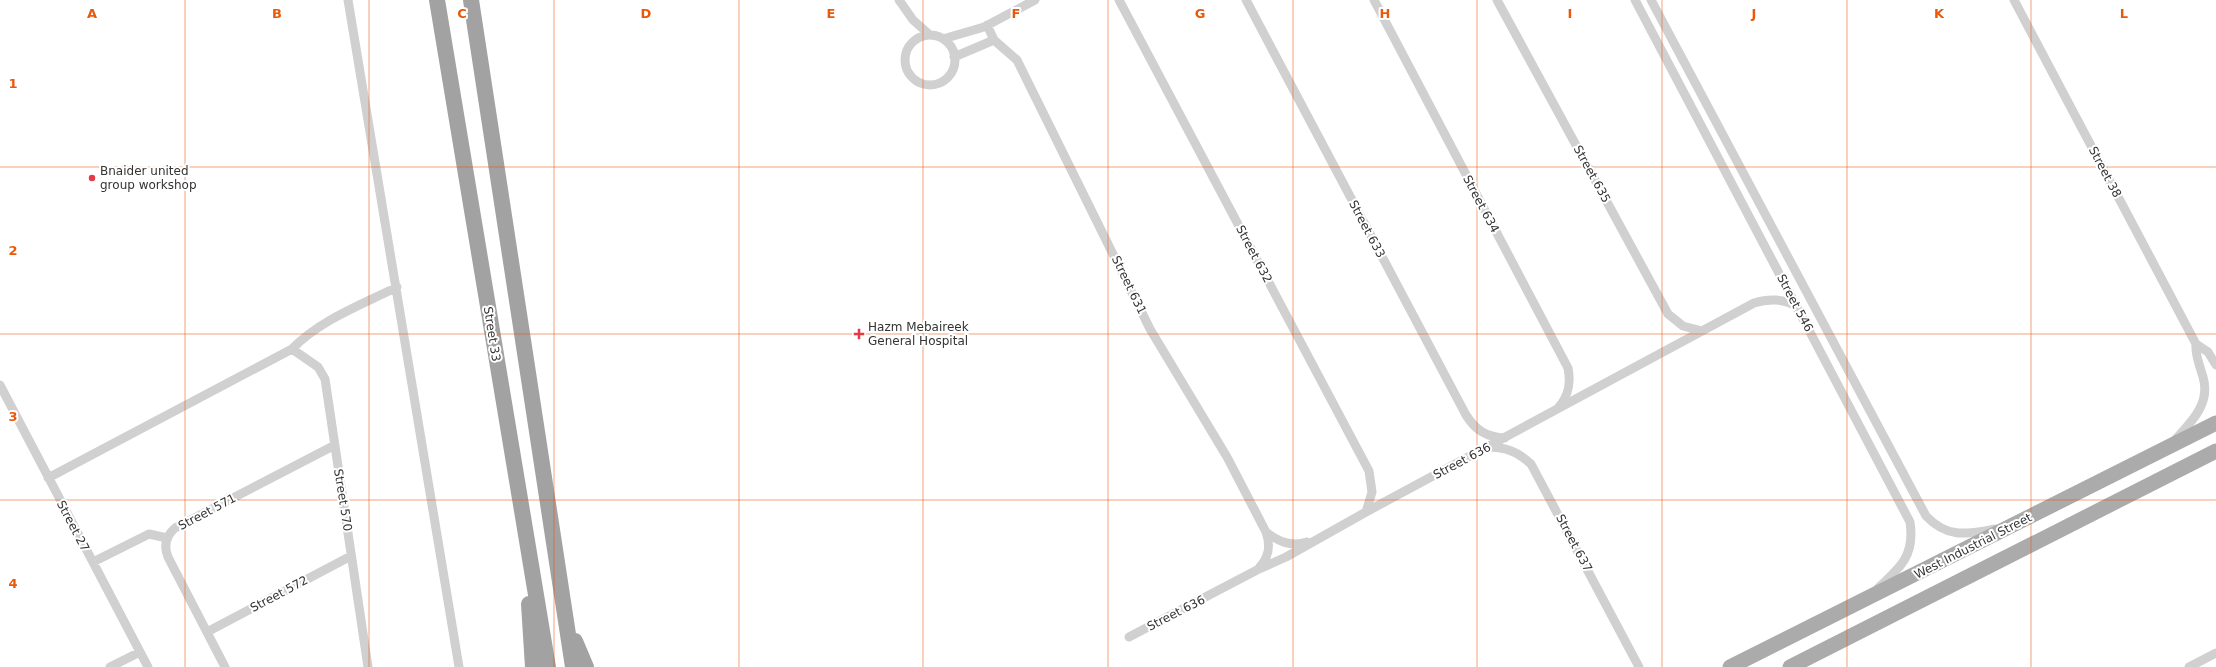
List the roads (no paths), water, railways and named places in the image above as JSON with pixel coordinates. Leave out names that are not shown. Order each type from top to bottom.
[{"type":"highway","name":"Street 33","points":[[437,0],[548,667]]},
{"type":"highway","points":[[471,0],[564,619],[573,667]]},
{"type":"highway","points":[[531,565],[529,615],[533,667]]},
{"type":"highway","points":[[564,619],[586,667]]},
{"type":"main road","name":"West Industrial Street","points":[[1730,667],[2216,423]]},
{"type":"main road","name":"West Industrial Street","points":[[1790,667],[2216,451]]},
{"type":"street","points":[[348,0],[397,287],[459,667]]},
{"type":"street","points":[[899,0],[913,20],[930,35],[943,38],[987,25],[1035,0]]},
{"type":"street","name":"Street 632","points":[[1119,0],[1369,471],[1372,492],[1366,512]]},
{"type":"street","name":"Street 633","points":[[1246,0],[1466,415],[1478,430],[1486,435],[1505,438]]},
{"type":"street","name":"Street 634","points":[[1374,0],[1568,368],[1569,386],[1567,395],[1557,410]]},
{"type":"street","name":"Street 635","points":[[1498,0],[1668,314],[1683,326],[1702,331]]},
{"type":"street","name":"Street 546","points":[[1635,0],[1910,522],[1911,547],[1906,558],[1899,568],[1865,600]]},
{"type":"street","name":"Street 546","points":[[1651,0],[1926,516],[1935,525],[1946,531],[1958,534],[2012,526]]},
{"type":"street","name":"Street 38","points":[[2014,0],[2196,344],[2196,358],[2204,379],[2205,391],[2203,403],[2198,414],[2169,446]]},
{"type":"street","points":[[954,57],[994,40],[987,25]]},
{"type":"street","points":[[930,35],[916,39],[907,50],[906,65],[912,77],[925,84],[939,83],[950,74],[953,67],[954,57],[949,44],[943,38]]},
{"type":"street","name":"Street 631","points":[[994,40],[1017,60],[1150,329],[1227,457],[1266,532],[1269,542],[1269,552],[1264,562],[1257,570]]},
{"type":"street","points":[[48,478],[292,349],[303,337],[320,326],[397,287]]},
{"type":"street","name":"Street 636","points":[[1129,637],[1257,570],[1286,558],[1312,541],[1702,331],[1763,300],[1780,300],[1797,306]]},
{"type":"street","name":"Street 38","points":[[2196,344],[2208,352],[2216,365]]},
{"type":"street","name":"Street 570","points":[[292,349],[318,367],[325,379],[368,667]]},
{"type":"street","name":"Street 27","points":[[0,385],[148,667]]},
{"type":"street","name":"Street 571","points":[[225,667],[168,557],[165,544],[167,538],[175,528],[335,445]]},
{"type":"street","name":"Street 637","points":[[1487,448],[1511,450],[1522,455],[1531,464],[1639,667]]},
{"type":"street","points":[[1266,532],[1276,539],[1288,544],[1300,544],[1312,541]]},
{"type":"street","points":[[93,562],[149,534],[167,538]]},
{"type":"street","name":"Street 572","points":[[207,632],[351,556]]},
{"type":"street","points":[[110,667],[140,652]]},
{"type":"street","points":[[2189,667],[2216,653]]},
{"type":"place","name":"Bnaider united group workshop","points":[[92,178]]},
{"type":"place","name":"Hazm Mebaireek General Hospital","points":[[859,334]]}]
